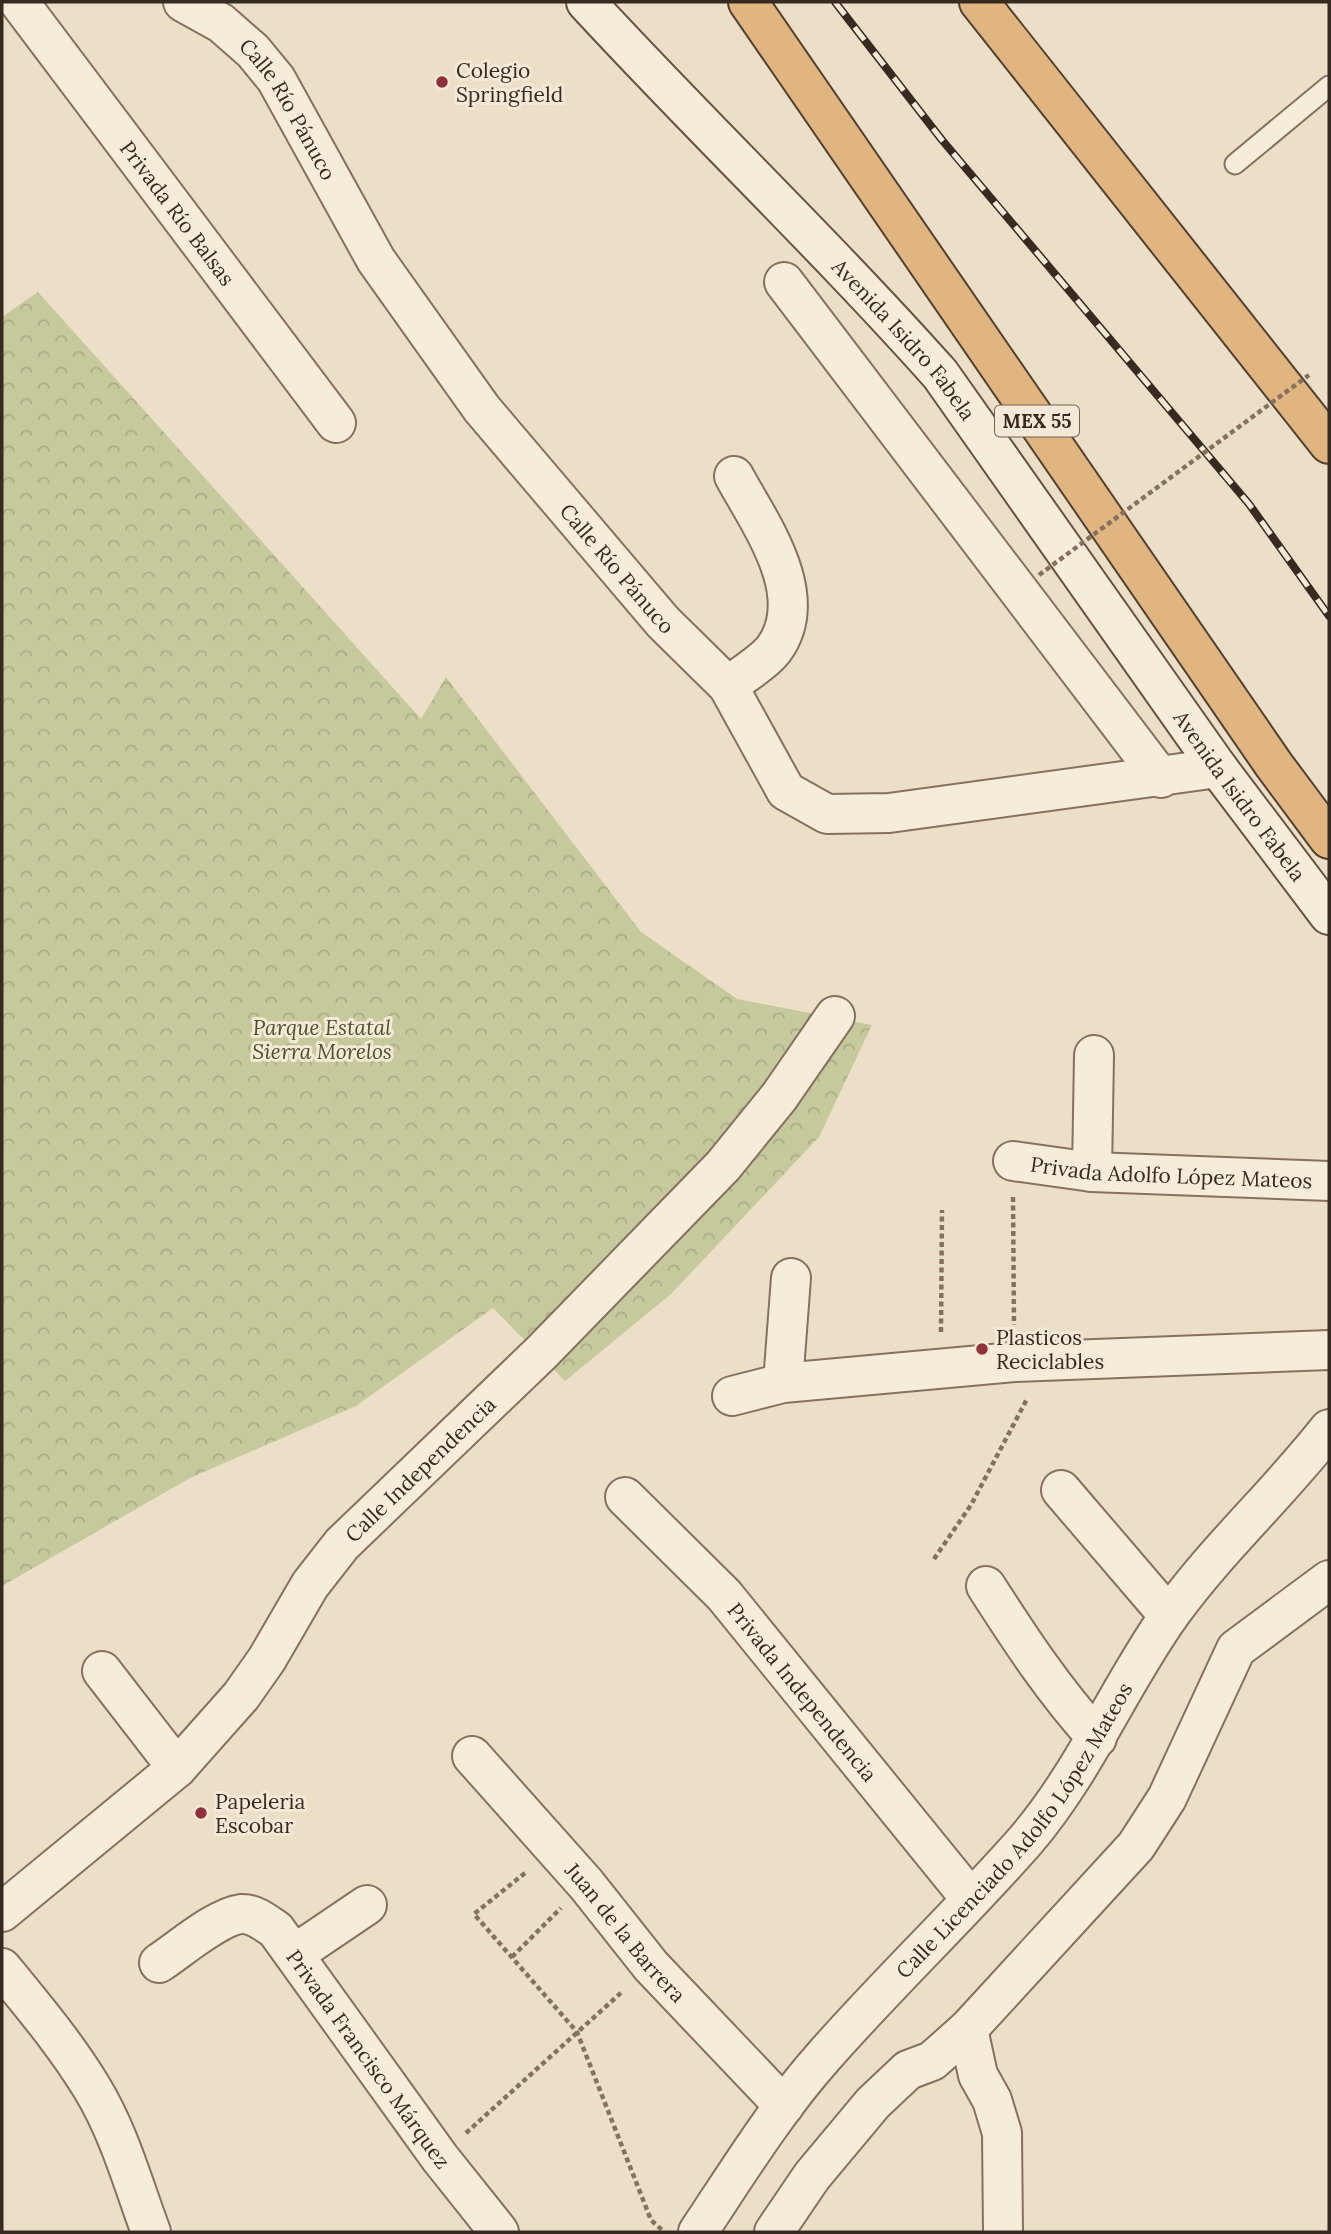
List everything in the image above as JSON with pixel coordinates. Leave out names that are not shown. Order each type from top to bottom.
[{"type":"highway","name":"MEX 55","points":[[748,2],[1274,765],[1329,839]]},
{"type":"highway","points":[[979,2],[1329,444]]},
{"type":"street","name":"Privada Río Balsas","points":[[19,2],[336,423]]},
{"type":"street","name":"Calle Río Pánuco","points":[[183,2],[221,23],[253,51],[276,79],[376,260],[482,409],[646,603],[728,685],[786,791],[827,814],[889,813],[1161,778],[1218,768]]},
{"type":"street","name":"Avenida Isidro Fabela","points":[[586,2],[672,96],[889,317],[940,374],[1218,768],[1329,915]]},
{"type":"street","points":[[784,282],[1161,778]]},
{"type":"street","points":[[728,685],[773,651],[785,628],[787,595],[779,560],[734,476]]},
{"type":"street","name":"Calle Independencia","points":[[2,1912],[177,1768],[241,1696],[267,1659],[310,1585],[342,1544],[542,1352],[723,1166],[779,1097],[835,1016]]},
{"type":"street","points":[[1092,1172],[1094,1055]]},
{"type":"street","name":"Privada Adolfo López Mateos","points":[[1013,1161],[1092,1172],[1329,1181]]},
{"type":"street","points":[[783,1382],[790,1278]]},
{"type":"street","points":[[732,1396],[783,1382],[1030,1361],[1329,1350]]},
{"type":"street","name":"Calle Licenciado Adolfo López Mateos","points":[[698,2232],[784,2106],[823,2057],[1026,1839],[1097,1738],[1169,1616],[1213,1557],[1301,1465],[1329,1429]]},
{"type":"street","points":[[1061,1490],[1169,1616]]},
{"type":"street","name":"Privada Independencia","points":[[625,1497],[724,1595],[970,1898]]},
{"type":"street","points":[[774,2232],[812,2176],[873,2103],[908,2070],[932,2061],[968,2029],[1136,1846],[1167,1798],[1236,1649],[1329,1580]]},
{"type":"street","points":[[986,1586],[1026,1649],[1070,1708],[1097,1738]]},
{"type":"street","points":[[102,1671],[177,1768]]},
{"type":"street","name":"Juan de la Barrera","points":[[472,1756],[586,1884],[651,1966],[784,2106]]},
{"type":"street","points":[[296,1953],[367,1905]]},
{"type":"street","name":"Privada Francisco Márquez","points":[[159,1963],[222,1921],[242,1914],[259,1918],[276,1930],[296,1953],[440,2158],[499,2232]]},
{"type":"street","points":[[2,1968],[58,2036],[93,2089],[113,2127],[151,2232]]},
{"type":"street","points":[[968,2029],[978,2076],[992,2100],[1002,2133],[1003,2232]]},
{"type":"lane","points":[[1235,164],[1329,86]]},
{"type":"path","points":[[1039,575],[1309,375]]},
{"type":"path","points":[[933,1559],[971,1505],[1030,1361],[1013,1161]]},
{"type":"path","points":[[941,1369],[942,1210]]},
{"type":"path","points":[[553,1850],[474,1914],[578,2032],[652,2220],[664,2232]]},
{"type":"path","points":[[512,1957],[586,1884]]},
{"type":"path","points":[[440,2158],[651,1966]]},
{"type":"green space","name":"Parque Estatal Sierra Morelos","points":[[38,292],[421,719],[446,677],[641,932],[737,999],[872,1025],[819,1137],[671,1294],[565,1381],[493,1308],[356,1406],[190,1478],[2,1586],[2,317]]},
{"type":"railway","points":[[835,2],[942,140],[1249,504],[1329,616]]},
{"type":"place","name":"Colegio Springfield","points":[[442,82]]},
{"type":"place","name":"Plasticos Reciclables","points":[[982,1349]]},
{"type":"place","name":"Papeleria Escobar","points":[[201,1813]]}]
